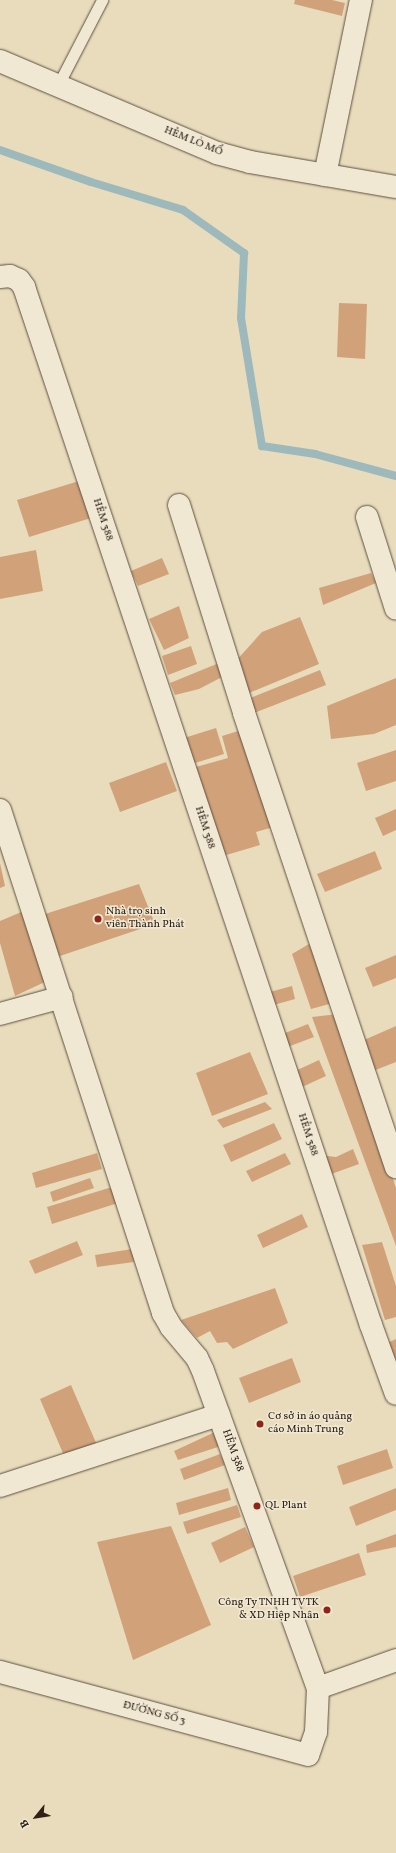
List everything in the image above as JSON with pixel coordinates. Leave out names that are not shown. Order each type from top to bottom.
[{"type":"street","points":[[325,175],[361,0]]},
{"type":"street","name":"HẺM LÒ MỔ","points":[[0,61],[217,153],[250,162],[396,187]]},
{"type":"street","name":"HẺM 388","points":[[0,277],[10,276],[19,280],[24,287],[368,1318],[396,1394]]},
{"type":"street","points":[[179,505],[244,713],[396,1167]]},
{"type":"street","points":[[367,516],[396,609]]},
{"type":"street","name":"HẺM 388","points":[[0,810],[62,996],[163,1313],[171,1327],[197,1358],[318,1688],[316,1732],[308,1755]]},
{"type":"street","points":[[0,1014],[62,996]]},
{"type":"street","points":[[0,1486],[219,1415]]},
{"type":"street","points":[[318,1688],[395,1666]]},
{"type":"street","name":"ĐƯỜNG SỐ 3","points":[[0,1672],[308,1755]]},
{"type":"lane","points":[[58,85],[102,0]]},
{"type":"building","points":[[295,0],[332,0],[345,3],[342,16],[294,4]]},
{"type":"building","points":[[339,303],[367,304],[365,359],[337,357]]},
{"type":"building","points":[[79,481],[91,518],[29,537],[17,500]]},
{"type":"building","points":[[36,550],[43,591],[0,599],[0,557]]},
{"type":"building","points":[[162,558],[169,574],[138,586],[131,571]]},
{"type":"building","points":[[371,573],[376,583],[323,605],[319,588]]},
{"type":"building","points":[[179,606],[189,638],[164,650],[149,619]]},
{"type":"building","points":[[300,617],[319,664],[249,693],[234,663],[262,632]]},
{"type":"building","points":[[191,646],[197,664],[168,675],[162,656]]},
{"type":"building","points":[[219,663],[224,676],[199,689],[175,695],[170,683]]},
{"type":"building","points":[[320,670],[326,685],[254,713],[248,699]]},
{"type":"building","points":[[396,678],[396,725],[374,734],[331,739],[327,706]]},
{"type":"building","points":[[216,728],[224,754],[192,764],[184,738]]},
{"type":"building","points":[[248,728],[277,826],[256,832],[260,845],[223,856],[196,767],[228,758],[222,736]]},
{"type":"building","points":[[396,750],[396,781],[366,791],[357,763]]},
{"type":"building","points":[[166,762],[177,791],[120,812],[109,783]]},
{"type":"building","points":[[396,809],[396,830],[383,836],[375,818]]},
{"type":"building","points":[[375,851],[382,869],[325,892],[317,874]]},
{"type":"building","points":[[0,863],[5,886],[0,888]]},
{"type":"building","name":"Nhà trọ sinh viên Thành Phát","points":[[139,884],[155,924],[57,957],[42,915]]},
{"type":"building","points":[[26,910],[49,980],[15,996],[0,943],[0,921]]},
{"type":"building","points":[[309,944],[333,1003],[311,1009],[292,954]]},
{"type":"building","points":[[396,955],[396,978],[373,987],[365,968]]},
{"type":"building","points":[[292,986],[295,999],[270,1006],[266,993]]},
{"type":"building","points":[[338,1014],[396,1188],[396,1246],[312,1017]]},
{"type":"building","points":[[308,1024],[314,1037],[285,1048],[280,1035]]},
{"type":"building","points":[[396,1026],[396,1062],[373,1071],[368,1057],[371,1056],[364,1040]]},
{"type":"building","points":[[250,1052],[268,1094],[212,1116],[196,1073]]},
{"type":"building","points":[[319,1060],[326,1076],[300,1088],[293,1072]]},
{"type":"building","points":[[265,1102],[272,1109],[223,1128],[217,1120]]},
{"type":"building","points":[[274,1123],[282,1139],[231,1162],[223,1145]]},
{"type":"building","points":[[353,1149],[359,1164],[326,1176],[319,1155],[336,1157]]},
{"type":"building","points":[[97,1153],[102,1169],[36,1188],[32,1173]]},
{"type":"building","points":[[285,1153],[291,1164],[252,1182],[246,1171]]},
{"type":"building","points":[[90,1178],[94,1188],[53,1202],[50,1192]]},
{"type":"building","points":[[112,1187],[118,1203],[52,1224],[47,1207]]},
{"type":"building","points":[[302,1214],[308,1227],[263,1248],[257,1235]]},
{"type":"building","points":[[77,1241],[83,1255],[35,1274],[29,1261]]},
{"type":"building","points":[[382,1242],[396,1286],[396,1317],[385,1320],[362,1245]]},
{"type":"building","points":[[132,1249],[134,1262],[97,1267],[95,1255]]},
{"type":"building","points":[[275,1288],[288,1323],[233,1349],[227,1342],[217,1343],[210,1331],[197,1338],[181,1320]]},
{"type":"building","points":[[396,1339],[396,1370],[385,1344]]},
{"type":"building","points":[[292,1358],[301,1382],[249,1403],[239,1378]]},
{"type":"building","points":[[71,1385],[97,1445],[65,1458],[40,1399]]},
{"type":"building","points":[[215,1432],[221,1446],[178,1460],[174,1451]]},
{"type":"building","points":[[387,1449],[393,1468],[343,1485],[337,1466]]},
{"type":"building","points":[[220,1454],[225,1465],[184,1480],[180,1469]]},
{"type":"building","points":[[228,1488],[231,1500],[179,1515],[176,1503]]},
{"type":"building","points":[[396,1488],[396,1510],[356,1526],[349,1507]]},
{"type":"building","points":[[237,1505],[241,1517],[187,1534],[183,1522]]},
{"type":"building","points":[[171,1526],[211,1625],[133,1660],[97,1542]]},
{"type":"building","points":[[245,1527],[254,1547],[220,1563],[211,1543]]},
{"type":"building","points":[[396,1534],[396,1547],[367,1553],[366,1545]]},
{"type":"building","points":[[359,1553],[366,1575],[300,1597],[293,1576]]},
{"type":"waterway","points":[[0,150],[91,182],[183,210],[244,253],[241,318],[262,446],[315,454],[396,476]]},
{"type":"place","name":"Nhà trọ sinh viên Thành Phát","points":[[98,919]]},
{"type":"place","name":"Cơ sở in áo quảng cáo Minh Trung","points":[[260,1424]]},
{"type":"place","name":"QL Plant","points":[[257,1506]]},
{"type":"place","name":"Công Ty TNHH TVTK & XD Hiệp Nhân","points":[[327,1610]]}]
